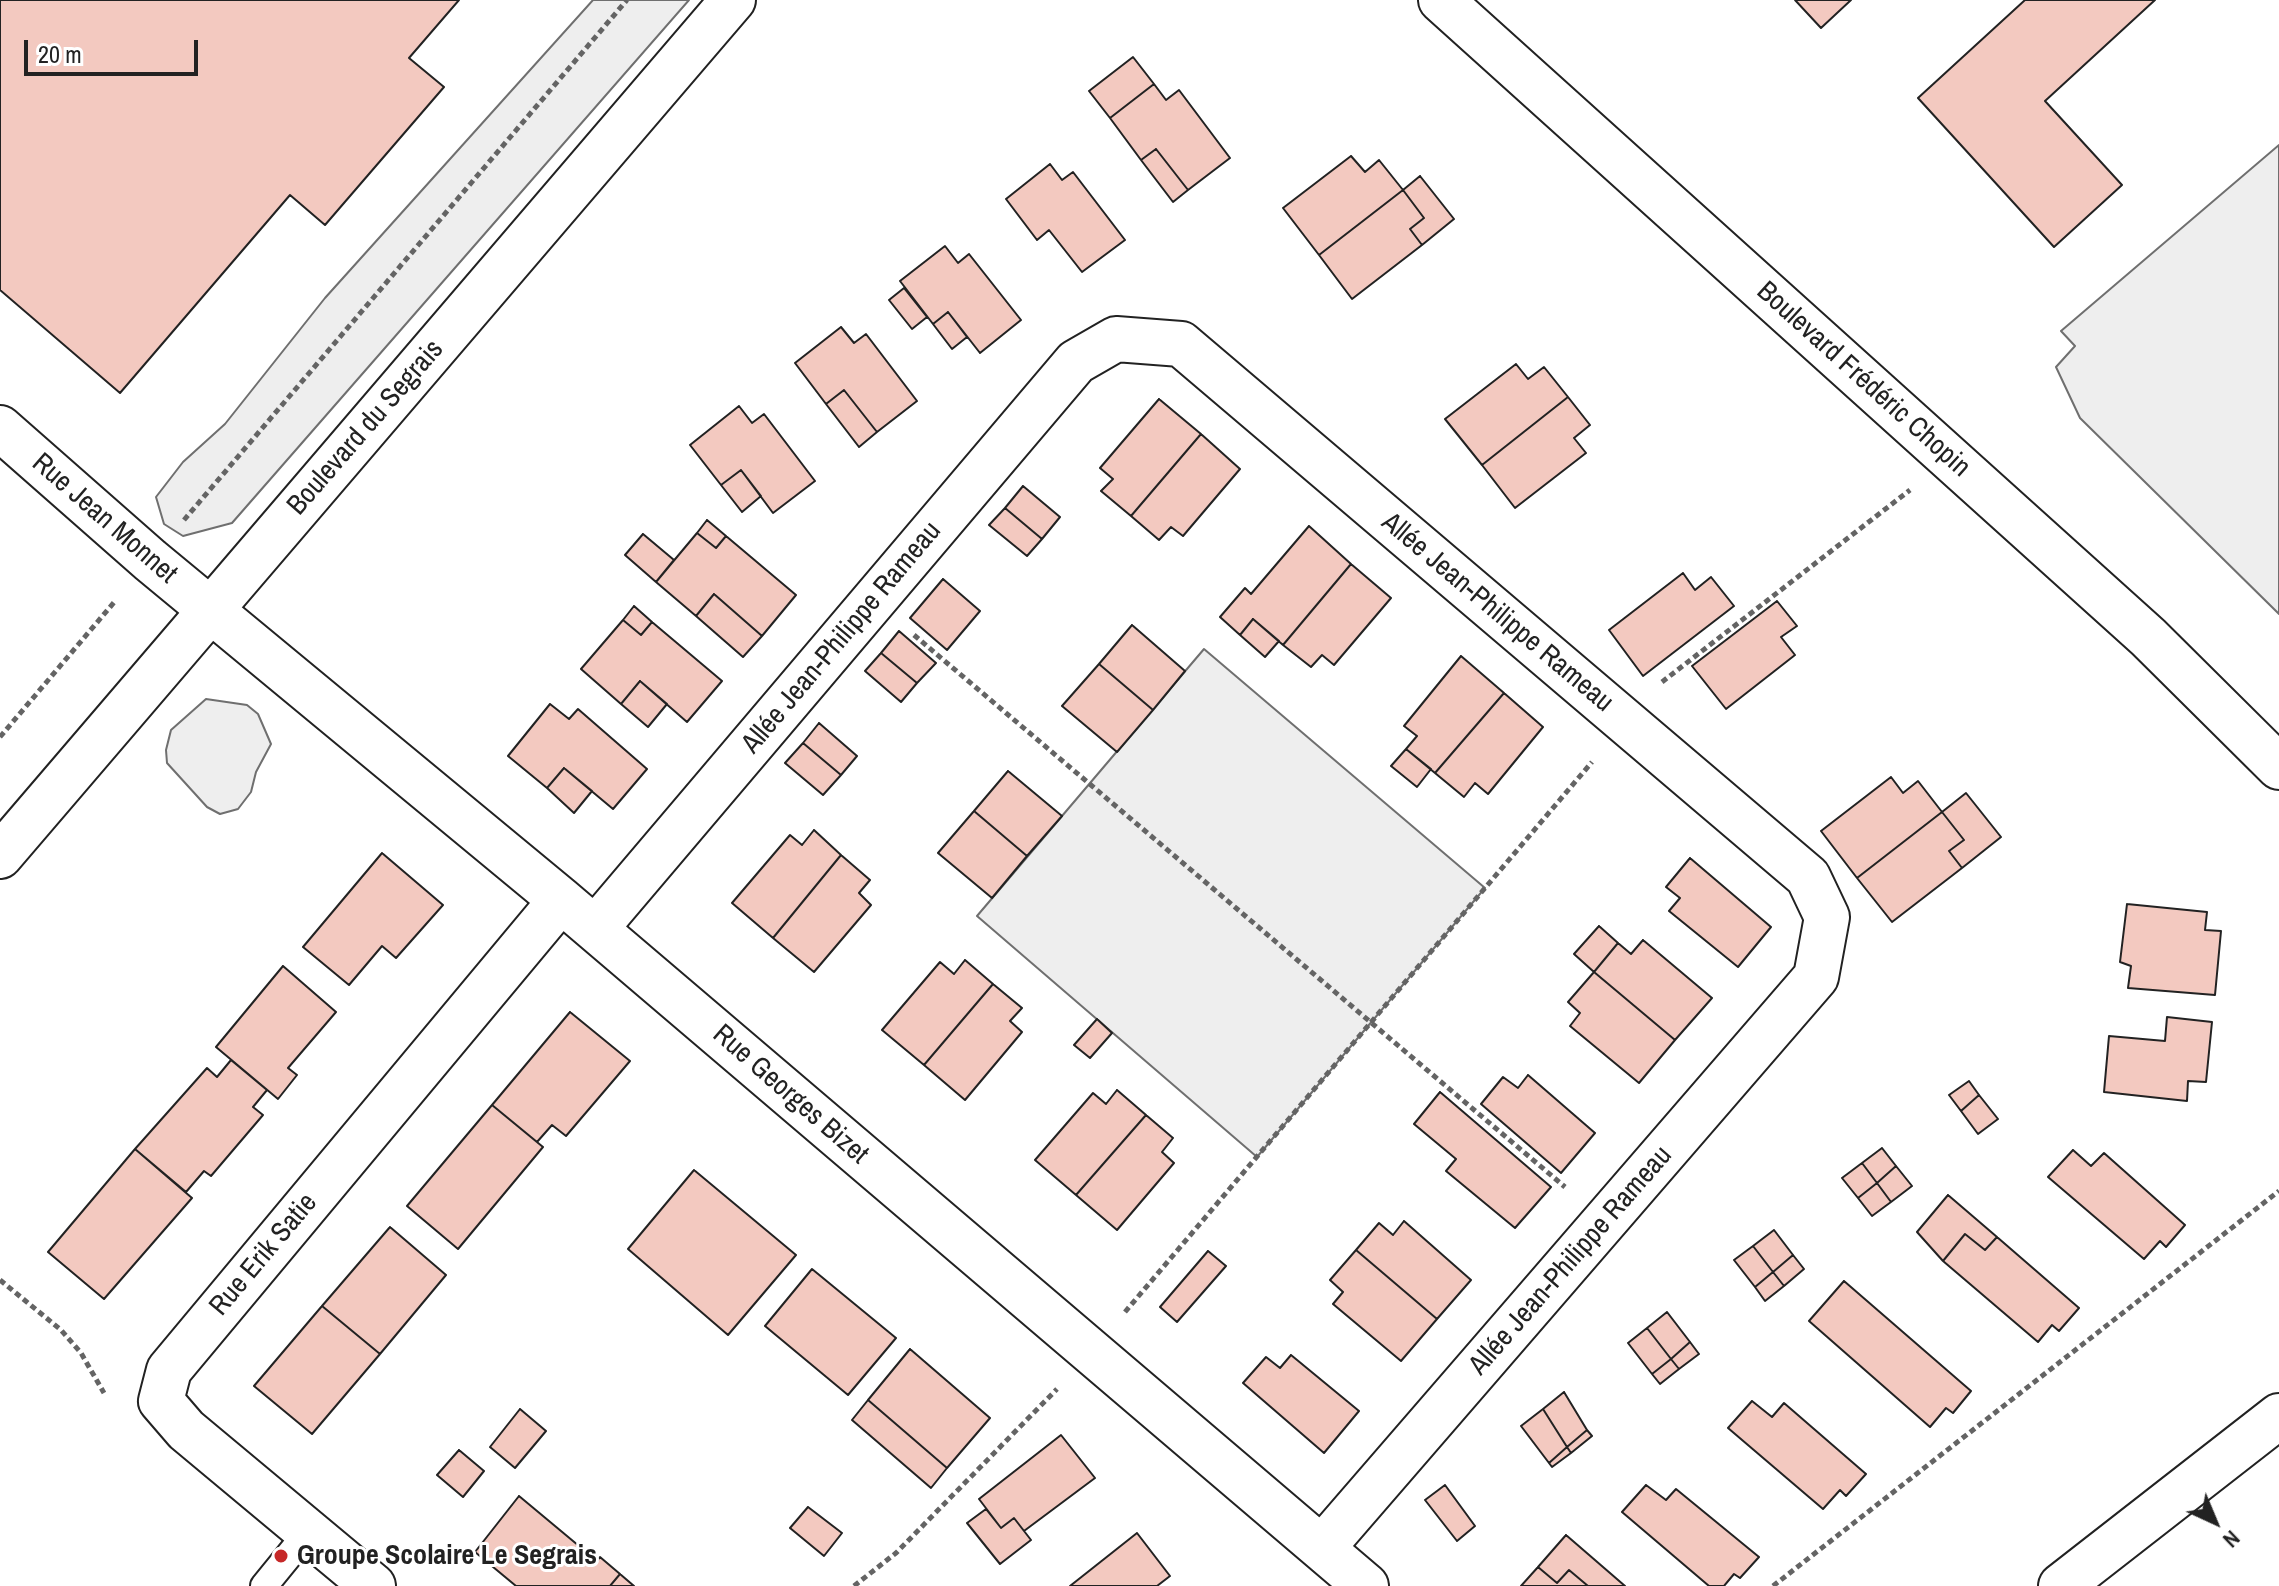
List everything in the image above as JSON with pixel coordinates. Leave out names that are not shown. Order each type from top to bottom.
[{"type":"street","name":"Boulevard du Segrais","points":[[0,856],[733,0]]},
{"type":"street","name":"Boulevard Frédéric Chopin","points":[[1441,0],[2148,637],[2279,767]]},
{"type":"street","name":"Allée Jean-Philippe Rameau","points":[[595,929],[1076,362],[1116,339],[1181,344],[1626,722],[1808,877],[1827,917],[1816,977],[1322,1548]]},
{"type":"street","name":"Rue Jean Monnet","points":[[0,428],[210,608]]},
{"type":"street","name":"Rue Georges Bizet","points":[[210,608],[561,900],[1366,1586]]},
{"type":"street","name":"Rue Erik Satie","points":[[373,1586],[186,1430],[161,1401],[169,1370],[561,900]]},
{"type":"street","points":[[2061,1586],[2279,1416]]},
{"type":"lane","points":[[264,1586],[308,1532]]},
{"type":"path","points":[[181,523],[627,0]]},
{"type":"path","points":[[1116,1323],[1656,687],[1919,483]]},
{"type":"path","points":[[0,737],[118,597]]},
{"type":"path","points":[[903,626],[1605,1222]]},
{"type":"path","points":[[1773,1586],[2279,1191]]},
{"type":"path","points":[[0,1280],[61,1330],[81,1353],[104,1393]]},
{"type":"path","points":[[854,1586],[896,1553],[1062,1383]]},
{"type":"shaded area","points":[[593,0],[689,0],[232,523],[183,536],[164,524],[156,497],[183,462],[225,424],[325,298]]},
{"type":"shaded area","points":[[2279,145],[2279,614],[2080,418],[2056,367],[2075,346],[2061,331]]},
{"type":"shaded area","points":[[1204,649],[1485,888],[1257,1157],[977,916]]},
{"type":"shaded area","points":[[206,699],[247,705],[258,714],[271,744],[256,772],[251,792],[238,809],[220,814],[207,807],[167,763],[166,750],[171,730]]},
{"type":"building","points":[[0,0],[459,0],[409,58],[444,87],[325,225],[290,195],[120,393],[0,290]]},
{"type":"building","points":[[1795,0],[1851,0],[1821,28]]},
{"type":"building","points":[[2025,0],[2155,0],[2045,101],[2122,185],[2054,247],[1918,98]]},
{"type":"building","points":[[1133,57],[1154,84],[1110,118],[1089,91]]},
{"type":"building","points":[[1154,84],[1166,100],[1179,90],[1230,158],[1188,190],[1156,149],[1141,160],[1110,118]]},
{"type":"building","points":[[1156,149],[1188,190],[1173,202],[1141,160]]},
{"type":"building","points":[[1351,156],[1365,172],[1379,160],[1403,190],[1319,255],[1283,208]]},
{"type":"building","points":[[1050,164],[1062,180],[1073,172],[1125,240],[1082,272],[1049,230],[1037,240],[1006,199]]},
{"type":"building","points":[[1420,176],[1454,219],[1422,245],[1410,229],[1424,218],[1403,190]]},
{"type":"building","points":[[1403,190],[1424,218],[1410,229],[1422,245],[1352,299],[1319,255]]},
{"type":"building","points":[[945,246],[958,263],[969,254],[1021,320],[980,353],[948,312],[933,324],[900,281]]},
{"type":"building","points":[[904,288],[927,317],[912,329],[889,300]]},
{"type":"building","points":[[948,312],[967,337],[952,349],[933,324]]},
{"type":"building","points":[[841,327],[854,343],[866,334],[917,401],[877,432],[844,390],[826,404],[795,363]]},
{"type":"building","points":[[1516,364],[1528,379],[1544,367],[1568,397],[1482,465],[1445,419]]},
{"type":"building","points":[[844,390],[877,432],[859,447],[826,404]]},
{"type":"building","points":[[1568,397],[1590,425],[1574,438],[1586,453],[1515,508],[1482,465]]},
{"type":"building","points":[[1159,399],[1201,434],[1131,516],[1101,491],[1113,479],[1100,468]]},
{"type":"building","points":[[739,406],[752,423],[764,414],[815,481],[773,513],[741,470],[721,485],[690,445]]},
{"type":"building","points":[[1201,434],[1240,469],[1183,536],[1171,527],[1159,540],[1131,516]]},
{"type":"building","points":[[741,470],[761,496],[742,512],[721,485]]},
{"type":"building","points":[[1023,486],[1060,517],[1042,539],[1005,508]]},
{"type":"building","points":[[1005,508],[1042,539],[1027,556],[989,525]]},
{"type":"building","points":[[707,520],[726,536],[716,548],[697,533]]},
{"type":"building","points":[[1309,526],[1351,564],[1283,645],[1253,619],[1240,635],[1220,617],[1245,588],[1251,594]]},
{"type":"building","points":[[697,533],[716,548],[726,536],[796,595],[762,636],[714,594],[696,616],[656,582]]},
{"type":"building","points":[[643,534],[674,560],[656,582],[625,555]]},
{"type":"building","points":[[1351,564],[1391,598],[1334,665],[1322,655],[1311,667],[1283,645]]},
{"type":"building","points":[[1683,573],[1695,590],[1711,577],[1734,606],[1643,676],[1609,630]]},
{"type":"building","points":[[943,579],[980,611],[947,650],[910,618]]},
{"type":"building","points":[[714,594],[762,636],[743,657],[696,616]]},
{"type":"building","points":[[1777,601],[1797,626],[1781,637],[1795,655],[1726,709],[1692,666]]},
{"type":"building","points":[[634,606],[652,622],[641,635],[623,620]]},
{"type":"building","points":[[1253,619],[1279,641],[1265,657],[1240,635]]},
{"type":"building","points":[[623,620],[641,635],[652,622],[722,681],[687,722],[640,681],[621,704],[581,669]]},
{"type":"building","points":[[1132,625],[1185,671],[1153,710],[1099,664]]},
{"type":"building","points":[[899,631],[936,663],[917,683],[881,653]]},
{"type":"building","points":[[881,653],[917,683],[901,702],[865,671]]},
{"type":"building","points":[[1461,656],[1504,693],[1435,773],[1406,749],[1417,736],[1404,726]]},
{"type":"building","points":[[1099,664],[1153,710],[1117,752],[1062,706]]},
{"type":"building","points":[[640,681],[667,704],[648,727],[621,704]]},
{"type":"building","points":[[1504,693],[1543,727],[1488,794],[1475,783],[1464,797],[1435,773]]},
{"type":"building","points":[[550,704],[569,719],[578,709],[647,769],[613,809],[564,768],[547,788],[508,756]]},
{"type":"building","points":[[819,723],[857,756],[841,775],[803,743]]},
{"type":"building","points":[[803,743],[841,775],[823,795],[785,763]]},
{"type":"building","points":[[1406,749],[1431,769],[1417,787],[1391,766]]},
{"type":"building","points":[[564,768],[592,791],[574,813],[547,788]]},
{"type":"building","points":[[1008,771],[1062,816],[1027,856],[974,811]]},
{"type":"building","points":[[1891,777],[1903,793],[1918,781],[1942,812],[1857,878],[1821,831]]},
{"type":"building","points":[[1966,793],[2001,837],[1962,868],[1949,851],[1964,840],[1942,812]]},
{"type":"building","points":[[974,811],[1027,856],[992,898],[938,853]]},
{"type":"building","points":[[1942,812],[1964,840],[1949,851],[1962,868],[1892,922],[1857,878]]},
{"type":"building","points":[[814,830],[841,855],[773,938],[732,903],[790,835],[802,845]]},
{"type":"building","points":[[382,853],[443,905],[396,958],[382,946],[349,985],[303,947]]},
{"type":"building","points":[[841,855],[870,880],[859,893],[871,905],[814,972],[773,938]]},
{"type":"building","points":[[1690,858],[1771,927],[1738,967],[1669,911],[1680,898],[1666,887]]},
{"type":"building","points":[[2127,904],[2207,912],[2205,930],[2221,931],[2215,995],[2128,988],[2131,966],[2120,962]]},
{"type":"building","points":[[1599,926],[1618,943],[1594,972],[1574,954]]},
{"type":"building","points":[[1643,940],[1712,998],[1675,1040],[1594,972],[1618,943],[1631,954]]},
{"type":"building","points":[[965,960],[993,984],[924,1065],[882,1030],[940,962],[954,974]]},
{"type":"building","points":[[283,966],[336,1012],[288,1068],[297,1075],[278,1099],[216,1047]]},
{"type":"building","points":[[1594,972],[1675,1040],[1639,1083],[1570,1026],[1580,1013],[1568,1002]]},
{"type":"building","points":[[993,984],[1022,1008],[1010,1021],[1022,1032],[965,1100],[924,1065]]},
{"type":"building","points":[[570,1012],[630,1061],[566,1136],[552,1125],[537,1142],[492,1105]]},
{"type":"building","points":[[2167,1017],[2212,1022],[2206,1082],[2188,1081],[2187,1101],[2104,1092],[2109,1036],[2165,1041]]},
{"type":"building","points":[[1097,1019],[1112,1033],[1090,1058],[1074,1045]]},
{"type":"building","points":[[231,1060],[267,1090],[253,1107],[263,1115],[211,1176],[204,1171],[186,1192],[135,1149],[207,1068],[217,1077]]},
{"type":"building","points":[[1528,1075],[1595,1133],[1561,1173],[1481,1104],[1503,1077],[1518,1088]]},
{"type":"building","points":[[1969,1081],[1979,1095],[1961,1111],[1949,1095]]},
{"type":"building","points":[[1117,1090],[1146,1115],[1076,1195],[1035,1160],[1093,1093],[1106,1104]]},
{"type":"building","points":[[1440,1092],[1551,1187],[1515,1228],[1446,1171],[1456,1159],[1414,1124]]},
{"type":"building","points":[[1979,1095],[1998,1119],[1978,1134],[1961,1111]]},
{"type":"building","points":[[492,1105],[543,1147],[458,1249],[407,1206]]},
{"type":"building","points":[[1146,1115],[1173,1138],[1162,1152],[1174,1163],[1117,1230],[1076,1195]]},
{"type":"building","points":[[1882,1148],[1896,1166],[1877,1183],[1862,1163]]},
{"type":"building","points":[[135,1149],[192,1198],[104,1299],[48,1252]]},
{"type":"building","points":[[2073,1150],[2091,1166],[2104,1153],[2185,1225],[2166,1247],[2160,1241],[2144,1259],[2048,1177]]},
{"type":"building","points":[[1862,1163],[1877,1183],[1858,1198],[1842,1178]]},
{"type":"building","points":[[1896,1166],[1912,1186],[1891,1202],[1877,1183]]},
{"type":"building","points":[[694,1170],[796,1255],[728,1335],[628,1249]]},
{"type":"building","points":[[1877,1183],[1891,1202],[1872,1216],[1858,1198]]},
{"type":"building","points":[[1948,1195],[1997,1237],[1985,1250],[1965,1234],[1943,1261],[1917,1232]]},
{"type":"building","points":[[1404,1221],[1471,1280],[1437,1319],[1356,1250],[1379,1223],[1393,1235]]},
{"type":"building","points":[[390,1227],[446,1275],[380,1354],[322,1306]]},
{"type":"building","points":[[1774,1230],[1793,1255],[1773,1272],[1753,1246]]},
{"type":"building","points":[[1965,1234],[1985,1250],[1997,1237],[2079,1308],[2059,1331],[2052,1325],[2038,1342],[1943,1261]]},
{"type":"building","points":[[1753,1246],[1773,1272],[1755,1287],[1734,1260]]},
{"type":"building","points":[[1356,1250],[1437,1319],[1401,1361],[1333,1304],[1343,1292],[1330,1280]]},
{"type":"building","points":[[1208,1251],[1226,1266],[1177,1322],[1160,1307]]},
{"type":"building","points":[[1793,1255],[1804,1269],[1784,1286],[1773,1272]]},
{"type":"building","points":[[812,1269],[896,1338],[848,1395],[765,1326]]},
{"type":"building","points":[[1773,1272],[1784,1286],[1765,1301],[1755,1287]]},
{"type":"building","points":[[1844,1281],[1971,1391],[1953,1413],[1946,1408],[1930,1427],[1809,1321]]},
{"type":"building","points":[[322,1306],[380,1354],[312,1434],[254,1386]]},
{"type":"building","points":[[1667,1312],[1690,1342],[1671,1359],[1647,1328]]},
{"type":"building","points":[[1647,1328],[1671,1359],[1652,1374],[1628,1343]]},
{"type":"building","points":[[1690,1342],[1699,1354],[1679,1369],[1671,1359]]},
{"type":"building","points":[[910,1349],[990,1418],[947,1468],[868,1400]]},
{"type":"building","points":[[1291,1355],[1359,1411],[1324,1453],[1243,1383],[1266,1357],[1280,1368]]},
{"type":"building","points":[[1671,1359],[1679,1369],[1660,1384],[1652,1374]]},
{"type":"building","points":[[1564,1392],[1587,1430],[1567,1447],[1543,1409]]},
{"type":"building","points":[[868,1400],[947,1468],[931,1488],[852,1420]]},
{"type":"building","points":[[1752,1401],[1772,1417],[1784,1403],[1866,1474],[1846,1496],[1840,1490],[1823,1509],[1728,1428]]},
{"type":"building","points":[[520,1409],[546,1431],[515,1468],[490,1447]]},
{"type":"building","points":[[1543,1409],[1567,1447],[1549,1463],[1521,1426]]},
{"type":"building","points":[[1587,1430],[1592,1436],[1571,1453],[1567,1447]]},
{"type":"building","points":[[1061,1435],[1095,1478],[1024,1531],[1014,1518],[1001,1528],[979,1499]]},
{"type":"building","points":[[1567,1447],[1571,1453],[1552,1467],[1549,1463]]},
{"type":"building","points":[[459,1450],[484,1471],[463,1497],[437,1475]]},
{"type":"building","points":[[1445,1485],[1475,1526],[1457,1541],[1425,1500]]},
{"type":"building","points":[[1646,1485],[1666,1500],[1676,1489],[1759,1557],[1740,1578],[1734,1574],[1724,1586],[1709,1586],[1622,1512]]},
{"type":"building","points":[[519,1496],[597,1561],[600,1557],[620,1574],[610,1586],[516,1586],[475,1552]]},
{"type":"building","points":[[808,1507],[842,1533],[824,1556],[790,1528]]},
{"type":"building","points":[[986,1509],[1001,1528],[1014,1518],[1031,1540],[1000,1564],[967,1523]]},
{"type":"building","points":[[1137,1533],[1170,1576],[1157,1586],[1070,1586]]},
{"type":"building","points":[[1566,1535],[1625,1586],[1588,1586],[1569,1570],[1557,1583],[1538,1567]]},
{"type":"building","points":[[1538,1567],[1557,1583],[1569,1570],[1588,1586],[1521,1586]]},
{"type":"building","points":[[620,1574],[634,1586],[610,1586]]},
{"type":"place","name":"Groupe Scolaire Le Segrais","points":[[281,1556]]}]
